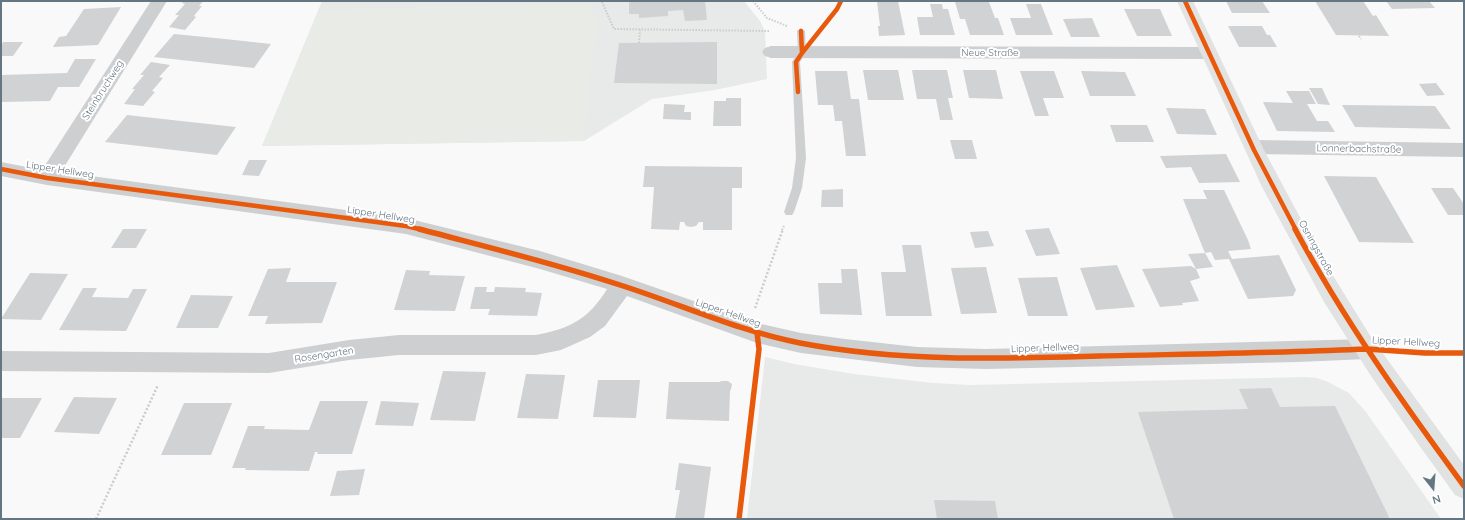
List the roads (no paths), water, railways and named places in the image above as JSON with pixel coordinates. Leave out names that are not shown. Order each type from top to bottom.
[{"type":"main road","name":"Osningstraße","points":[[1184,1],[1290,220],[1332,295],[1411,415],[1464,486]]},
{"type":"street","name":"Steinbruchweg","points":[[47,178],[158,1]]},
{"type":"street","name":"Neue Straße","points":[[771,52],[1208,53]]},
{"type":"street","name":"Lonnerbachstraße","points":[[1254,147],[1464,150]]},
{"type":"street","name":"Lipper Hellweg","points":[[1,169],[47,178],[406,226],[540,260],[622,285],[757,333],[801,343],[845,349],[917,357],[986,359],[1367,349]]},
{"type":"street","name":"Rosengarten","points":[[1,361],[268,363],[349,350],[398,345],[536,345],[561,340],[582,330],[597,319],[612,301],[622,285]]},
{"type":"lane","points":[[789,212],[800,173],[801,158],[796,62],[802,53],[801,31]]}]
